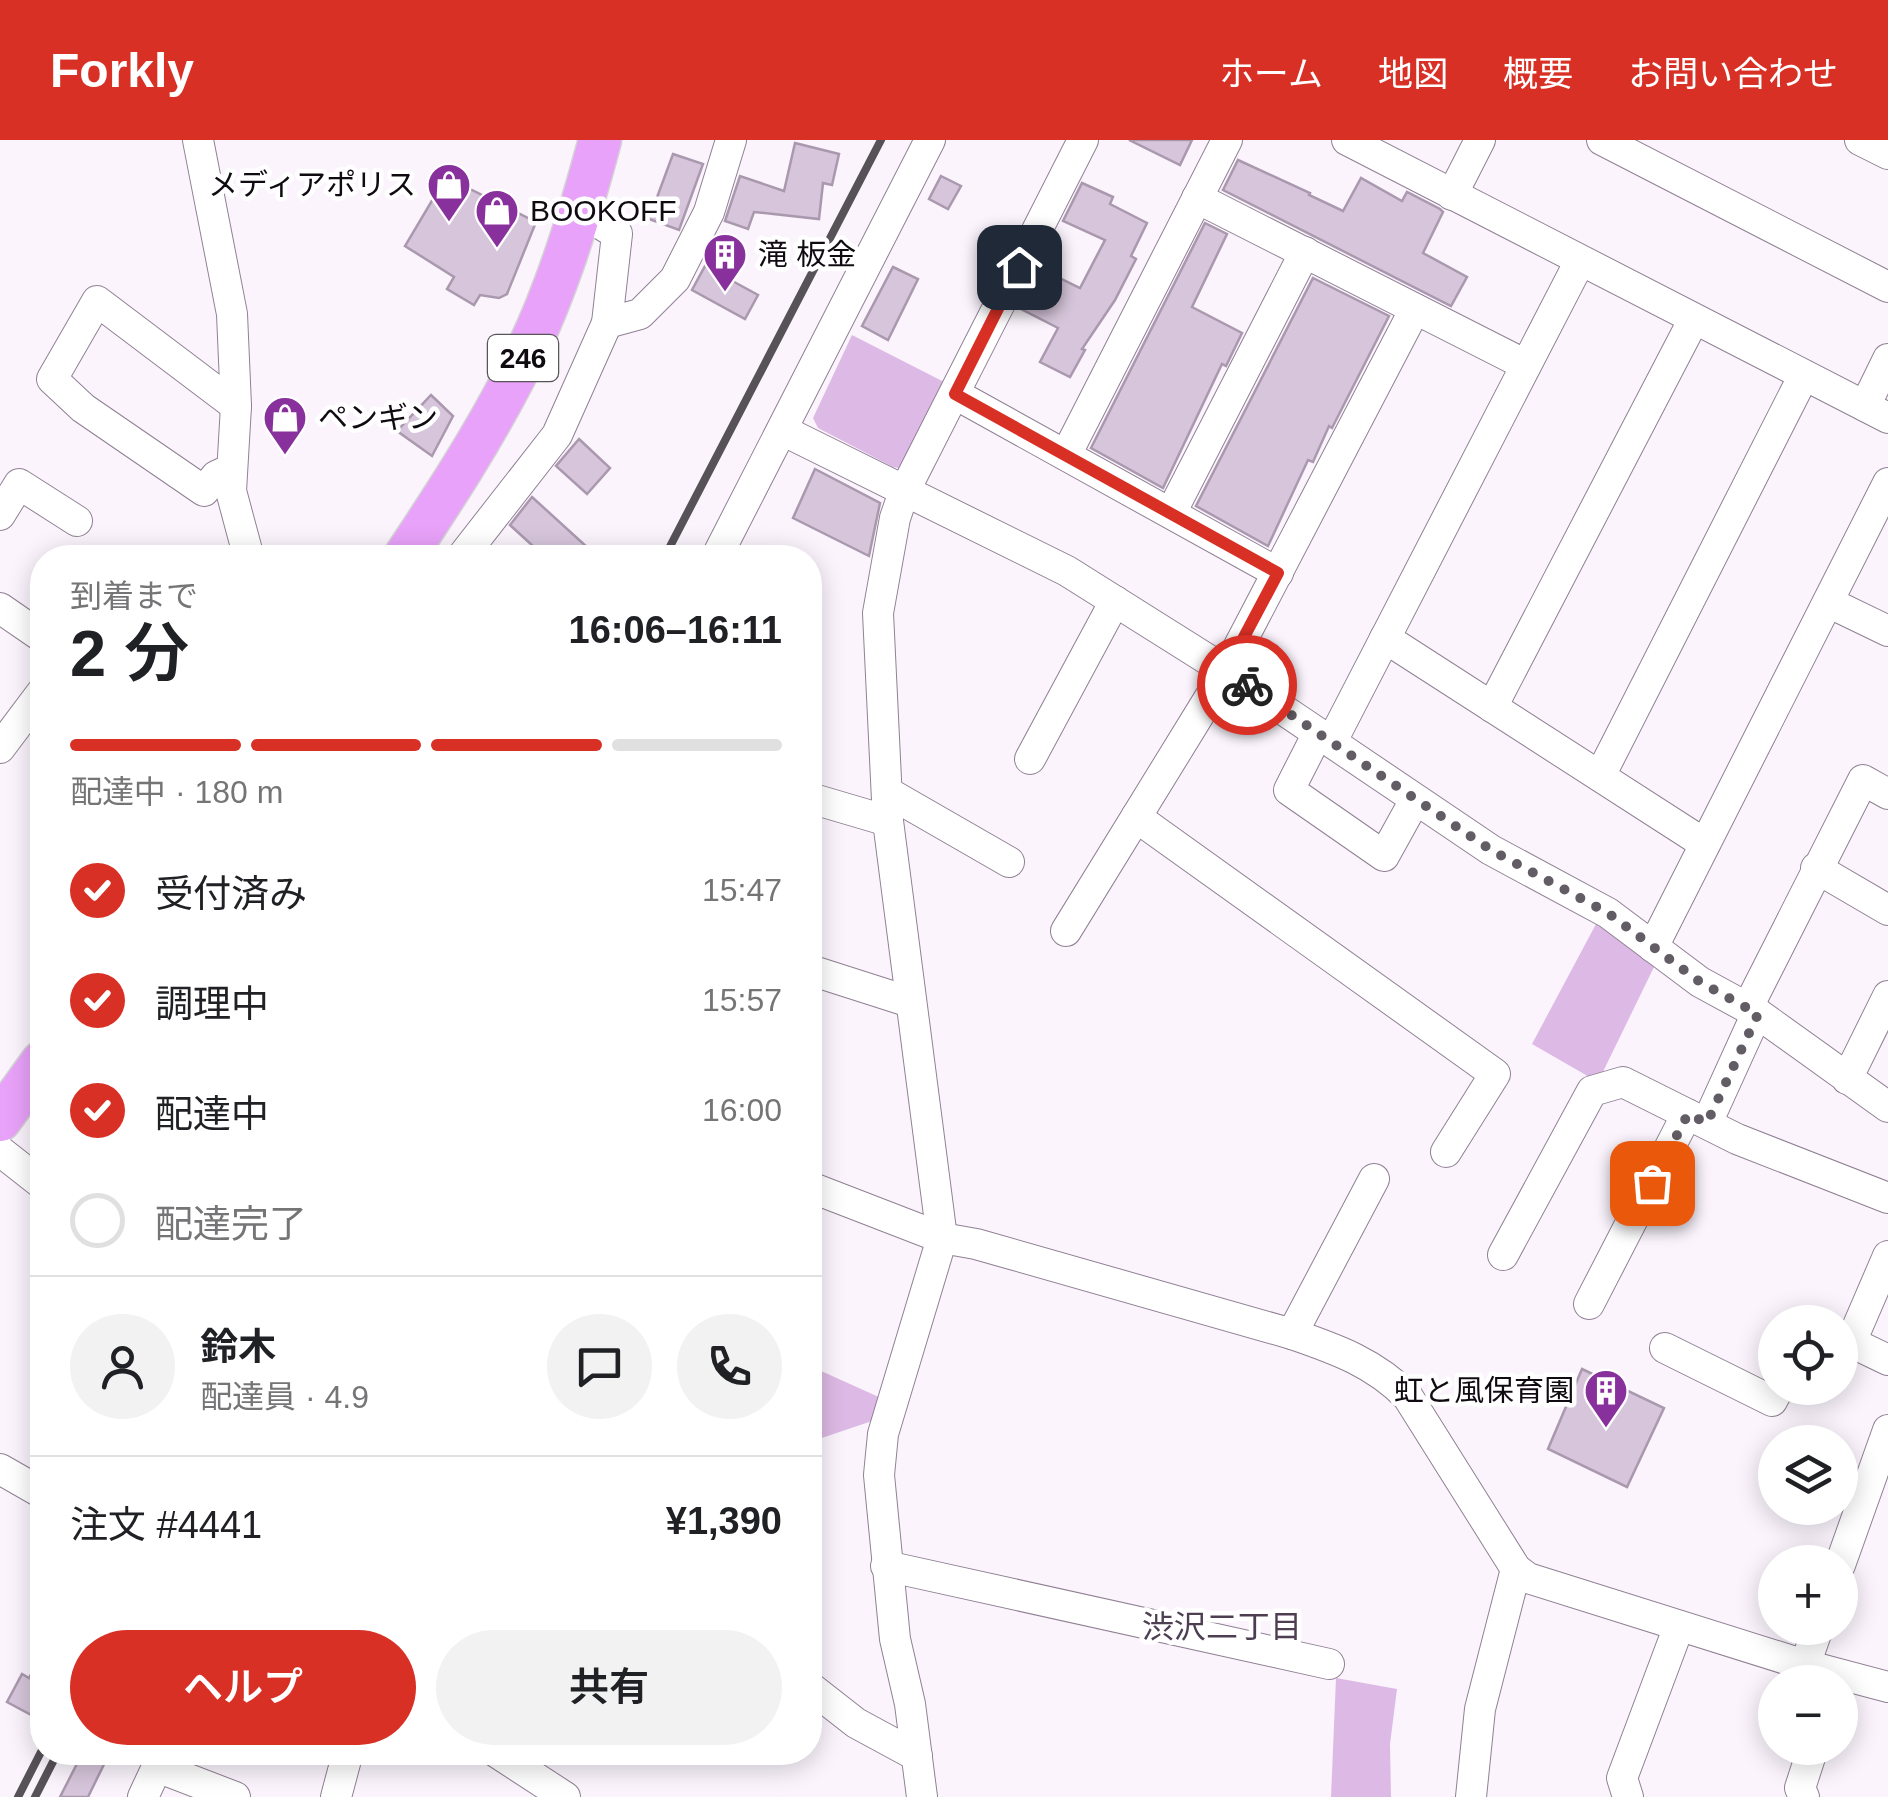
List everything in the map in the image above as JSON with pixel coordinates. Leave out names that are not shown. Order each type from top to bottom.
[{"type":"highway","name":"246","points":[[413,545],[468,461],[515,376],[556,284],[600,140]]},
{"type":"highway","points":[[0,1120],[30,1079]]},
{"type":"street","points":[[198,140],[232,314],[236,406],[231,491],[246,545]]},
{"type":"street","points":[[607,323],[640,314],[675,279],[709,212],[731,140]]},
{"type":"street","points":[[723,545],[930,140]]},
{"type":"street","points":[[922,1797],[910,1704],[895,1639],[879,1474],[883,1434],[942,1238],[888,807],[878,613],[895,518],[904,492],[1082,140]]},
{"type":"street","points":[[1066,455],[1227,140]]},
{"type":"street","points":[[1347,140],[1876,412],[1888,359]]},
{"type":"street","points":[[1452,194],[1480,140]]},
{"type":"street","points":[[1602,140],[1888,287]]},
{"type":"street","points":[[1860,140],[1888,154]]},
{"type":"street","points":[[1197,198],[1526,364]]},
{"type":"street","points":[[470,545],[557,435],[607,323],[617,234],[581,212]]},
{"type":"street","points":[[1171,513],[1305,252]]},
{"type":"street","points":[[1414,800],[1384,856],[1289,790],[1385,638],[1580,261]]},
{"type":"street","points":[[231,469],[216,476],[204,491],[83,408],[52,379],[97,301],[236,406]]},
{"type":"street","points":[[1066,930],[1226,671],[1415,308]]},
{"type":"street","points":[[1492,707],[1694,319]]},
{"type":"street","points":[[1600,776],[1804,375]]},
{"type":"street","points":[[955,394],[1278,573]]},
{"type":"street","points":[[784,431],[1067,571],[1226,671],[1491,850],[1608,913],[1700,982],[1753,1010],[1888,1107]]},
{"type":"street","points":[[0,514],[25,476],[77,521]]},
{"type":"street","points":[[1653,947],[1888,483]]},
{"type":"street","points":[[1030,759],[1115,601]]},
{"type":"street","points":[[1828,602],[1888,631]]},
{"type":"street","points":[[0,608],[30,629]]},
{"type":"street","points":[[1385,638],[1706,844]]},
{"type":"street","points":[[3,735],[30,705]]},
{"type":"street","points":[[1589,1304],[1697,1118],[1753,1010],[1816,868],[1863,780],[1888,794]]},
{"type":"street","points":[[822,799],[888,807],[1009,862]]},
{"type":"street","points":[[1136,817],[1495,1074],[1446,1152]]},
{"type":"street","points":[[1816,868],[1888,910]]},
{"type":"street","points":[[822,974],[910,1002]]},
{"type":"street","points":[[1847,1078],[1888,996]]},
{"type":"street","points":[[1503,1255],[1592,1092],[1623,1082],[1737,1139],[1888,1198]]},
{"type":"street","points":[[0,1151],[30,1175]]},
{"type":"street","points":[[1292,1334],[1374,1179]]},
{"type":"street","points":[[822,1192],[942,1238],[976,1244],[1292,1334],[1375,1368],[1408,1397],[1516,1569],[1528,1578],[1804,1665],[1812,1645]]},
{"type":"street","points":[[1858,1315],[1888,1256]]},
{"type":"street","points":[[1858,1345],[1888,1360]]},
{"type":"street","points":[[1665,1348],[1758,1394]]},
{"type":"street","points":[[1847,1545],[1888,1430]]},
{"type":"street","points":[[0,1469],[30,1486]]},
{"type":"street","points":[[886,1566],[1329,1664]]},
{"type":"street","points":[[1471,1797],[1480,1709],[1516,1569]]},
{"type":"street","points":[[1628,1797],[1622,1778],[1678,1626]]},
{"type":"street","points":[[1858,1682],[1888,1687]]},
{"type":"street","points":[[822,1696],[856,1723],[917,1756]]},
{"type":"street","points":[[336,1797],[345,1765]]},
{"type":"street","points":[[516,1765],[565,1797]]},
{"type":"street","points":[[1804,1797],[1800,1788],[1807,1765]]},
{"type":"street","points":[[144,1797],[157,1766],[235,1797]]},
{"type":"shaded area","points":[[852,335],[948,384],[904,469],[818,428],[813,418]]},
{"type":"shaded area","points":[[1596,924],[1655,965],[1598,1082],[1532,1044]]},
{"type":"shaded area","points":[[822,1371],[881,1398],[872,1421],[822,1438]]},
{"type":"shaded area","points":[[1336,1678],[1397,1689],[1390,1744],[1391,1797],[1331,1797]]},
{"type":"building","points":[[1129,140],[1192,140],[1180,165]]},
{"type":"building","points":[[795,143],[839,154],[832,185],[823,183],[819,219],[754,212],[748,229],[725,221],[740,176],[784,191]]},
{"type":"building","points":[[673,154],[703,164],[679,230],[649,219]]},
{"type":"building","points":[[1238,160],[1343,211],[1361,178],[1402,201],[1407,192],[1440,209],[1443,212],[1423,253],[1467,277],[1451,306],[1223,190]]},
{"type":"building","points":[[941,176],[961,186],[948,209],[929,199]]},
{"type":"building","points":[[446,177],[536,222],[507,294],[499,298],[480,295],[474,305],[447,289],[454,277],[405,246]]},
{"type":"building","points":[[1082,183],[1113,197],[1110,204],[1147,223],[1131,256],[1136,259],[1115,300],[1082,349],[1085,350],[1070,377],[1040,362],[1058,328],[1019,308],[1039,268],[1080,288],[1105,240],[1063,221]]},
{"type":"building","points":[[1205,223],[1227,234],[1192,307],[1242,333],[1226,366],[1222,364],[1163,488],[1091,448]]},
{"type":"building","name":"滝 板金","points":[[705,266],[758,295],[745,319],[692,290]]},
{"type":"building","points":[[893,267],[918,279],[888,340],[862,326]]},
{"type":"building","points":[[1313,278],[1389,316],[1313,462],[1308,460],[1268,546],[1196,506]]},
{"type":"building","points":[[431,395],[453,416],[432,456],[397,431]]},
{"type":"building","points":[[579,439],[610,468],[587,494],[556,466]]},
{"type":"building","points":[[815,469],[880,503],[869,556],[793,518]]},
{"type":"building","points":[[532,497],[585,545],[532,545],[510,525]]},
{"type":"building","name":"虹と風保育園","points":[[1582,1369],[1664,1408],[1627,1487],[1548,1449]]},
{"type":"building","points":[[22,1674],[29,1678],[30,1714],[7,1702]]},
{"type":"building","points":[[76,1765],[104,1765],[88,1797],[60,1797]]},
{"type":"railway","points":[[671,545],[881,140]]},
{"type":"railway","points":[[18,1797],[34,1765]]},
{"type":"railway","points":[[35,1797],[51,1765]]},
{"type":"way so far","points":[[1247,685],[1491,850],[1608,913],[1700,982],[1758,1014],[1707,1123],[1688,1114],[1652,1183]]},
{"type":"place","name":"メディアポリス","points":[[449,223]]},
{"type":"place","name":"BOOKOFF","points":[[497,249]]},
{"type":"place","name":"滝 板金","points":[[725,293]]},
{"type":"place","name":"ペンギン","points":[[285,456]]},
{"type":"place","name":"虹と風保育園","points":[[1606,1429]]},
{"type":"district","name":"渋沢二丁目","points":[[1222,1627]]},
{"type":"route","points":[[1019,267],[955,394],[1278,573],[1226,671],[1247,685]]}]
